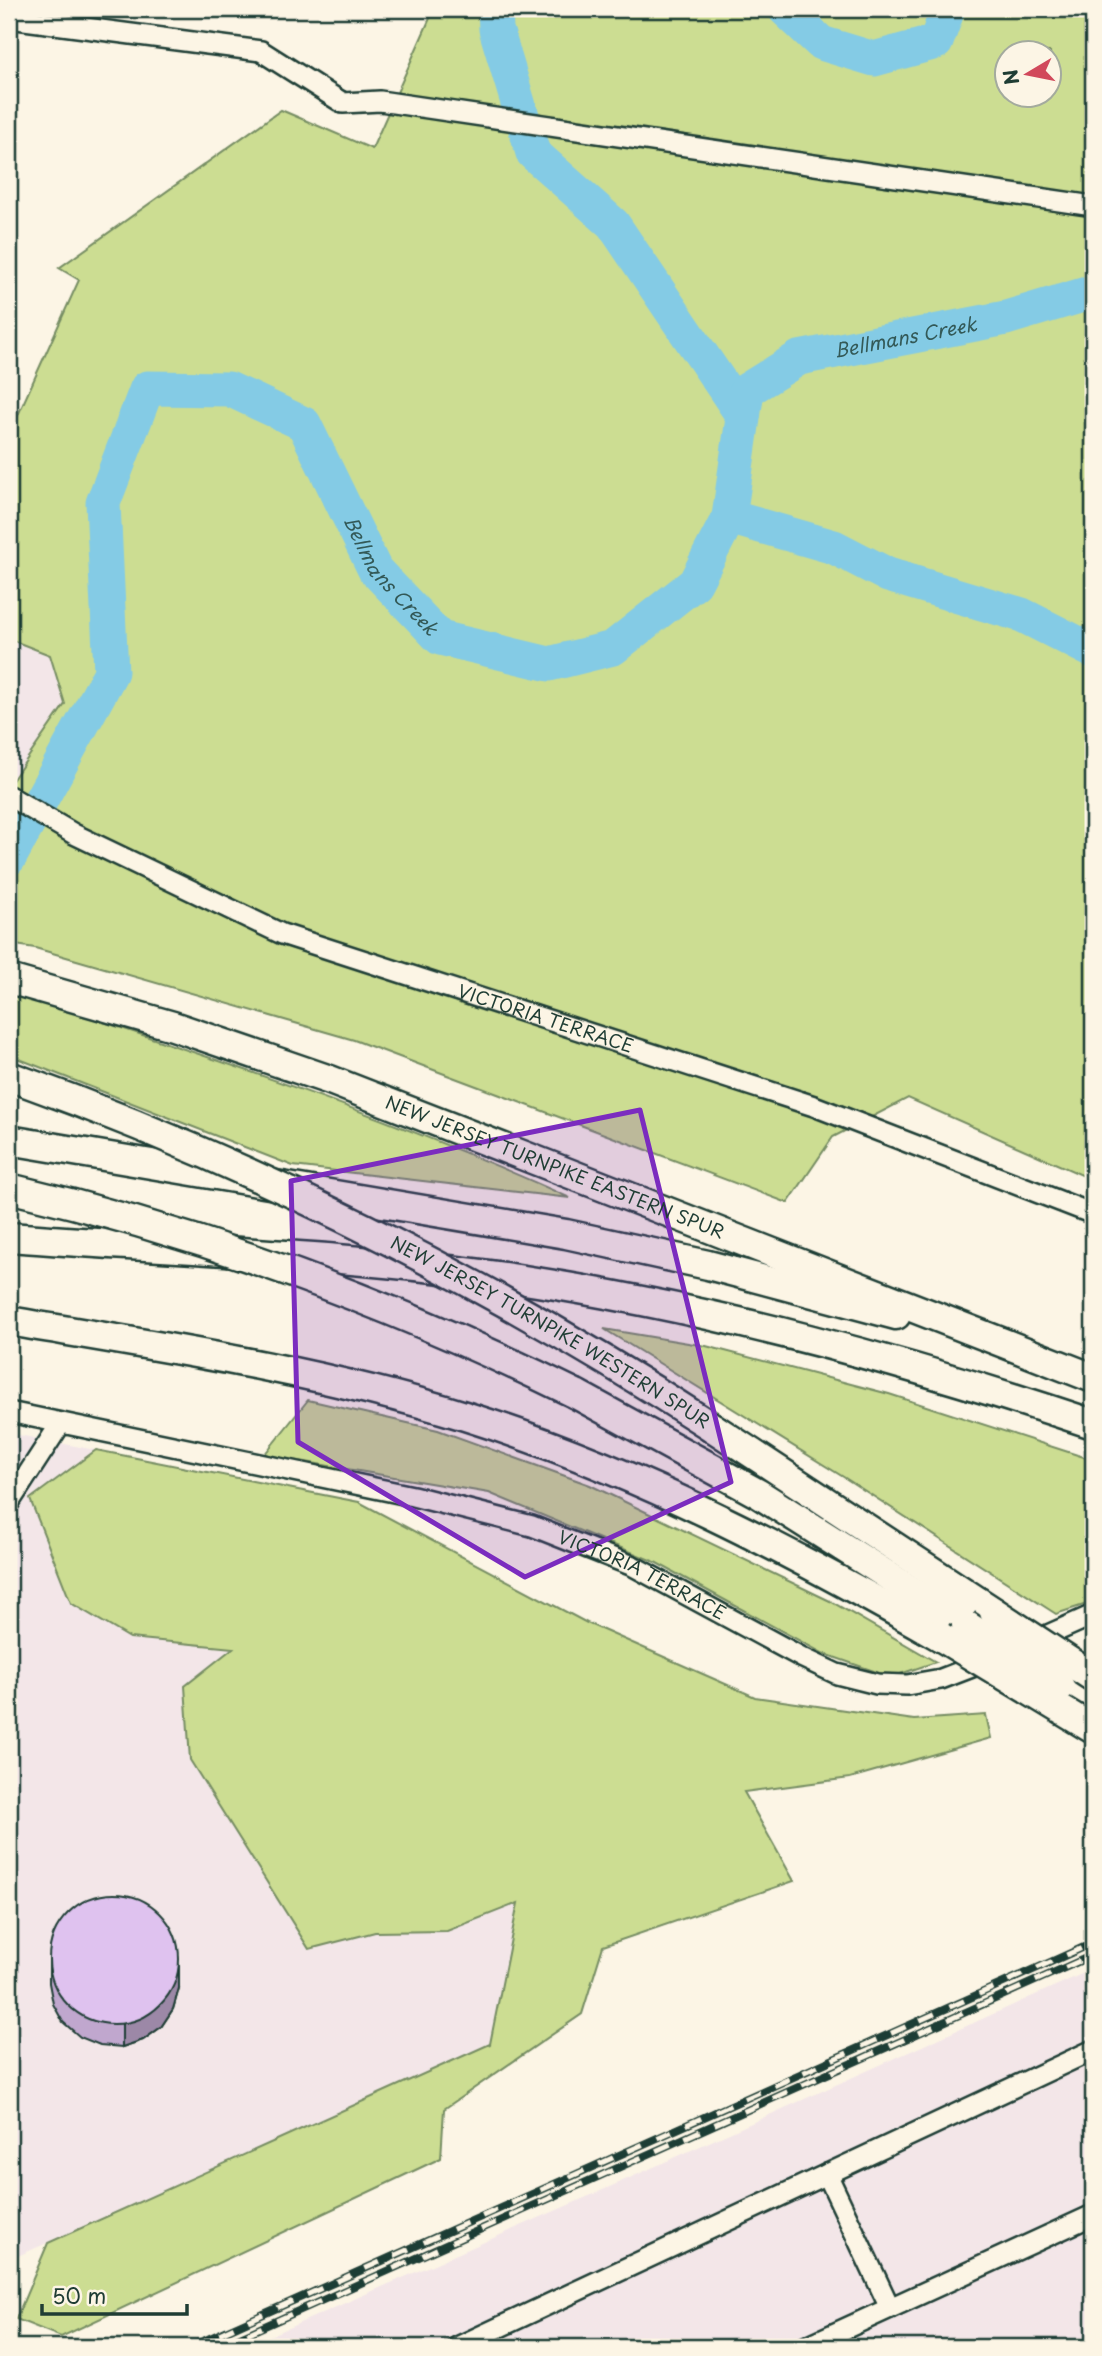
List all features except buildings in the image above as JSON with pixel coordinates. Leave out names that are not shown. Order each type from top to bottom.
[{"type":"highway","name":"NEW JERSEY TURNPIKE EASTERN SPUR","points":[[9,979],[173,1026],[330,1080],[1093,1378]]},
{"type":"highway","name":"NEW JERSEY TURNPIKE WESTERN SPUR","points":[[9,1076],[196,1149],[382,1235],[544,1323],[712,1427],[1093,1677]]},
{"type":"highway","points":[[9,1140],[566,1234],[753,1276],[998,1340]]},
{"type":"highway","name":"NEW JERSEY TURNPIKE WESTERN SPUR","points":[[9,1188],[142,1223],[276,1266],[442,1331],[576,1394],[759,1494],[1093,1709]]},
{"type":"highway","points":[[9,1237],[298,1254],[426,1267],[569,1288],[814,1339],[928,1371],[1093,1424]]},
{"type":"highway","points":[[9,1321],[152,1345],[377,1392],[513,1432],[678,1498],[776,1544],[941,1637],[1093,1729]]},
{"type":"street","points":[[9,18],[261,51],[343,103],[380,101],[1093,206]]},
{"type":"street","name":"VICTORIA TERRACE","points":[[9,796],[74,834],[282,934],[814,1106],[1093,1214]]},
{"type":"street","name":"VICTORIA TERRACE","points":[[9,1412],[413,1496],[532,1526],[633,1566],[837,1674],[877,1684],[907,1685],[941,1679],[1093,1615]]},
{"type":"street","points":[[9,1503],[61,1423]]},
{"type":"street","points":[[457,2347],[1093,2050]]},
{"type":"street","points":[[827,2174],[890,2308]]},
{"type":"street","points":[[805,2347],[1093,2215]]},
{"type":"highlighted area","points":[[640,1110],[731,1482],[525,1577],[298,1442],[291,1181]]},
{"type":"shaded area","points":[[9,639],[50,655],[65,704],[9,785]]},
{"type":"shaded area","points":[[9,1433],[359,1502],[518,1902],[490,2044],[9,2260]]},
{"type":"shaded area","points":[[1093,1969],[1093,2347],[245,2347],[605,2189]]},
{"type":"green space","points":[[434,9],[1093,9],[1093,1180],[908,1098],[833,1137],[788,1203],[354,1040],[35,948],[9,944],[9,785],[65,704],[50,655],[9,639],[9,435],[79,280],[59,268],[281,110],[372,149]]},
{"type":"green space","points":[[9,991],[363,1112],[570,1198],[293,1166],[9,1055]]},
{"type":"green space","points":[[604,1329],[706,1346],[889,1394],[1093,1460],[1093,1602],[1056,1614],[845,1478]]},
{"type":"green space","points":[[308,1400],[438,1430],[590,1485],[830,1601],[936,1662],[891,1677],[822,1653],[655,1562],[489,1493],[264,1455]]},
{"type":"green space","points":[[96,1450],[359,1502],[587,1623],[755,1697],[914,1720],[986,1715],[991,1738],[850,1778],[744,1792],[794,1881],[603,1946],[582,2014],[444,2109],[441,2158],[61,2337],[16,2319],[48,2243],[490,2044],[518,1903],[447,1931],[375,1932],[309,1949],[190,1760],[185,1686],[233,1648],[130,1638],[71,1603],[30,1499]]},
{"type":"waterway","points":[[495,9],[496,29],[533,153],[613,224],[743,416]]},
{"type":"waterway","points":[[785,9],[821,43],[874,59],[936,42],[948,9]]},
{"type":"waterway","name":"Bellmans Creek","points":[[9,858],[111,672],[103,503],[147,388],[229,389],[304,424],[375,570],[440,638],[549,664],[613,648],[695,583],[729,517],[747,390],[799,358],[1006,318],[1093,292]]},
{"type":"waterway","points":[[729,517],[834,547],[888,575],[1022,615],[1093,651]]},
{"type":"railway","points":[[190,2347],[1093,1943]]},
{"type":"railway","points":[[218,2347],[1093,1955]]}]
